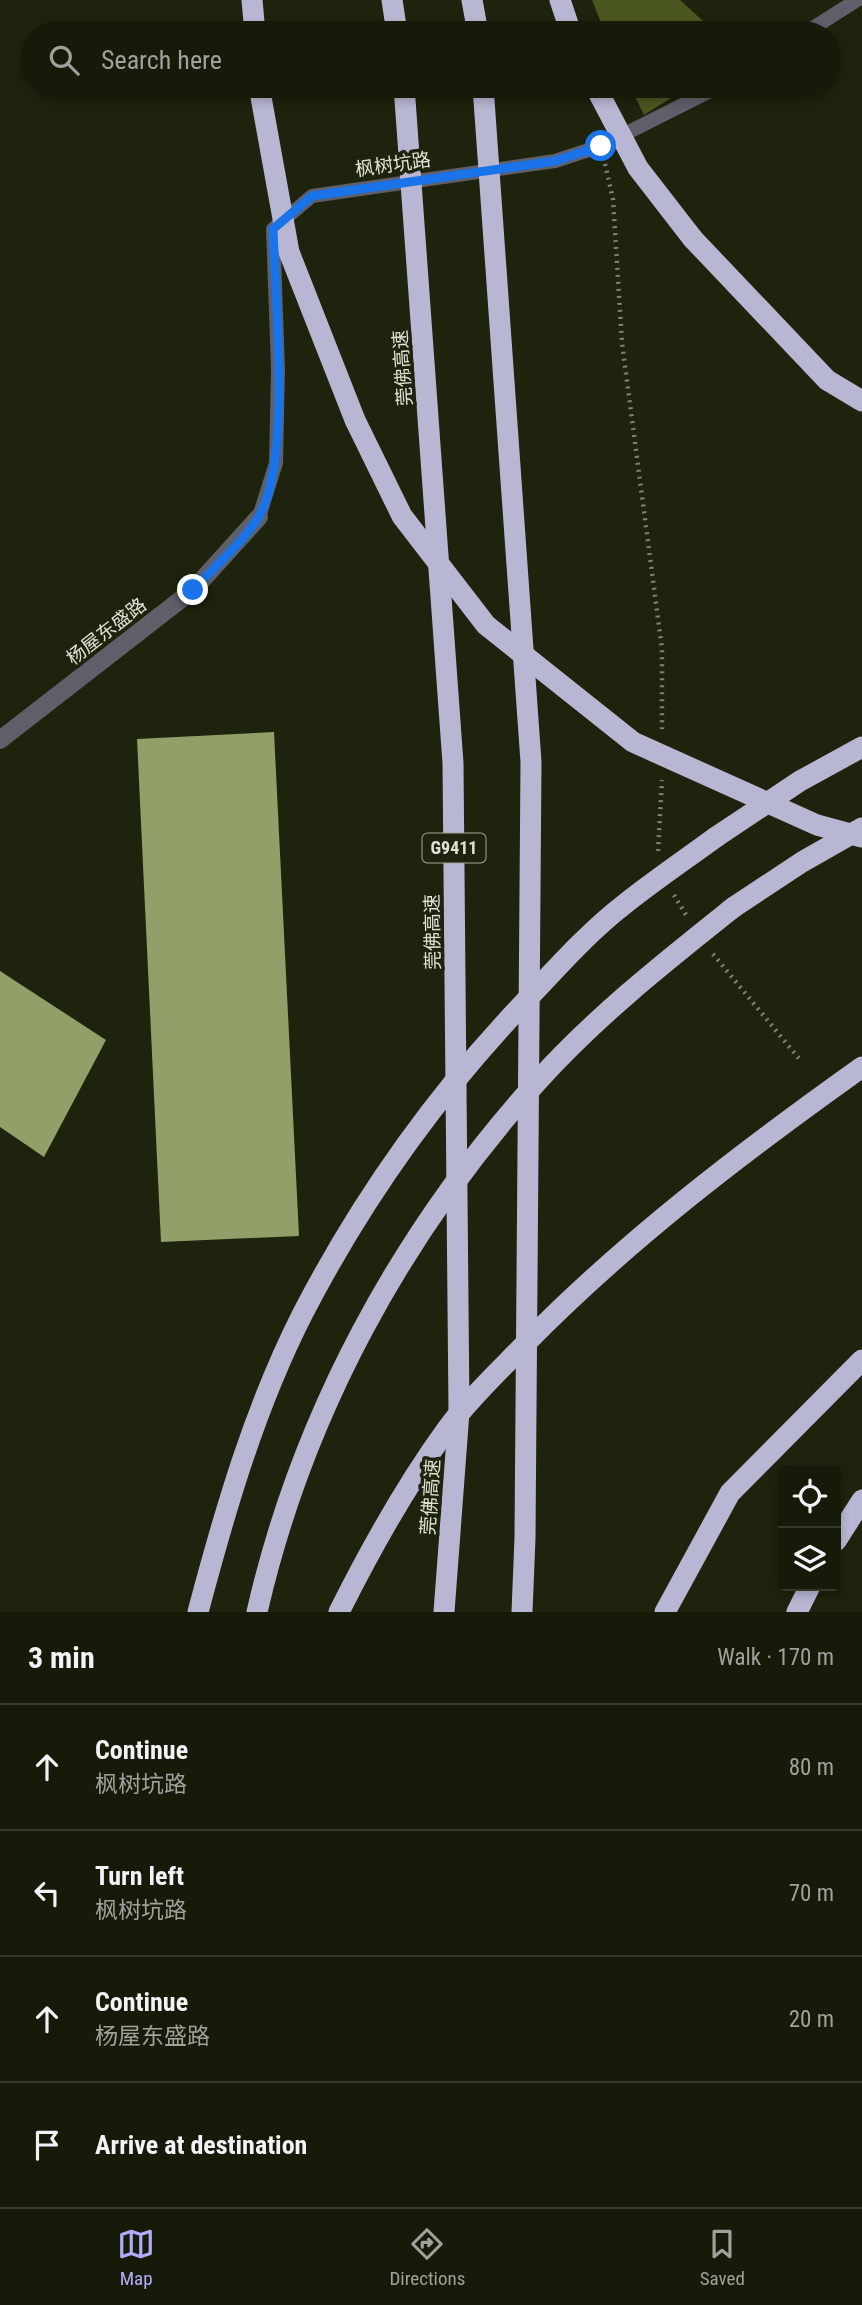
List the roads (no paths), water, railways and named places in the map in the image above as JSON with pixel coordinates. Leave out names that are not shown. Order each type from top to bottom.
[{"type":"highway","points":[[252,0],[254,21]]},
{"type":"highway","points":[[392,0],[395,21]]},
{"type":"highway","points":[[472,0],[476,21]]},
{"type":"highway","points":[[560,0],[567,21]]},
{"type":"highway","points":[[261,98],[289,252],[355,420],[401,516],[486,625],[633,742],[817,825],[862,836]]},
{"type":"highway","name":"莞佛高速","points":[[405,98],[453,763],[459,1412],[444,1612]]},
{"type":"highway","points":[[484,98],[531,762],[526,1538],[522,1612]]},
{"type":"highway","points":[[601,98],[638,168],[692,239],[827,380],[862,401]]},
{"type":"highway","points":[[198,1612],[222,1524],[258,1418],[303,1313],[361,1211],[418,1125],[498,1030],[565,959],[625,904],[716,837],[800,781],[862,747]]},
{"type":"highway","points":[[257,1612],[293,1488],[330,1395],[413,1240],[537,1082],[645,978],[734,907],[862,828]]},
{"type":"highway","points":[[340,1612],[370,1550],[410,1483],[449,1427],[491,1379],[555,1313],[618,1256],[679,1206],[862,1068]]},
{"type":"highway","points":[[665,1612],[730,1493],[862,1360]]},
{"type":"highway","points":[[841,1533],[862,1500]]},
{"type":"highway","points":[[797,1612],[808,1591]]},
{"type":"street","name":"杨屋东盛路","points":[[0,740],[193,590],[259,517]]},
{"type":"lane","points":[[824,21],[857,0]]},
{"type":"lane","name":"枫树坑路","points":[[259,517],[276,463],[278,369],[273,229],[312,196],[555,161],[601,146],[696,98]]}]
